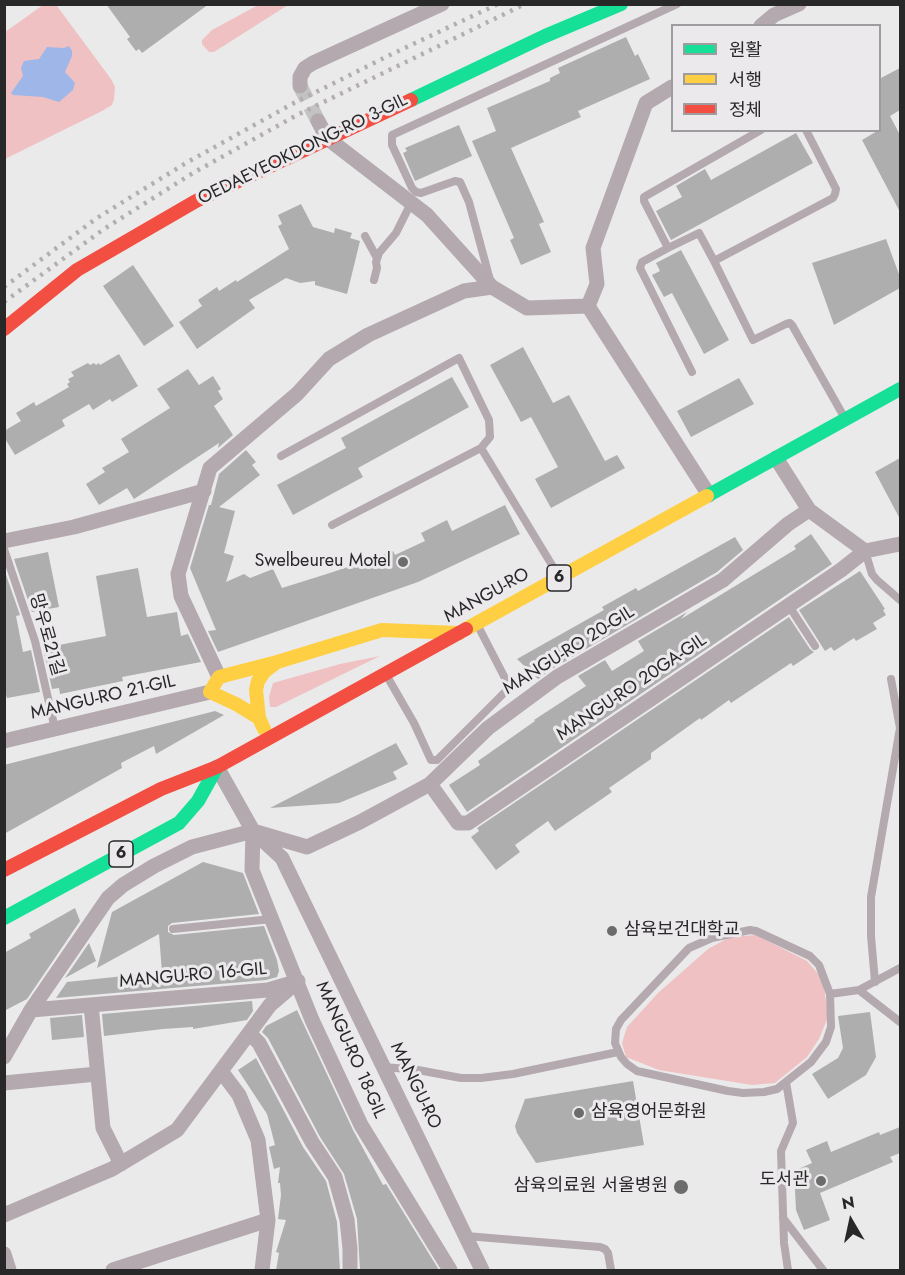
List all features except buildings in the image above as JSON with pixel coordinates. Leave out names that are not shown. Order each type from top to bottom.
[{"type":"main road","name":"OEDAEYEOKDONG-RO 3-GIL","points":[[4,329],[77,270],[196,201],[545,36],[621,4]]},
{"type":"main road","name":"MANGU-RO","points":[[4,870],[161,789],[218,767],[900,389]]},
{"type":"main road","points":[[259,718],[210,692],[219,677],[382,630],[460,633]]},
{"type":"main road","points":[[269,738],[259,718],[256,690],[258,681],[264,672],[277,662]]},
{"type":"main road","name":"MANGU-RO","points":[[4,918],[179,822],[198,801],[218,767]]},
{"type":"street","points":[[763,24],[774,15],[799,4]]},
{"type":"street","points":[[300,86],[300,77],[313,63],[440,5]]},
{"type":"street","points":[[588,306],[597,284],[594,248],[646,103],[671,88]]},
{"type":"street","points":[[318,121],[327,138],[427,215],[492,287],[526,308],[588,306]]},
{"type":"street","points":[[219,677],[181,596],[178,574],[210,468],[297,394],[329,359],[368,335],[464,291],[492,287]]},
{"type":"street","points":[[588,306],[709,495]]},
{"type":"street","points":[[776,458],[809,510],[865,551],[900,544]]},
{"type":"street","points":[[4,541],[74,527],[204,491]]},
{"type":"street","name":"MANGU-RO 20-GIL","points":[[253,831],[307,847],[360,822],[430,784],[488,728],[557,677],[723,580],[788,524],[809,510]]},
{"type":"street","name":"MANGU-RO 20GA-GIL","points":[[430,784],[458,824],[468,823],[789,606],[865,551]]},
{"type":"street","name":"MANGU-RO 21-GIL","points":[[4,741],[210,692]]},
{"type":"street","name":"MANGU-RO","points":[[218,767],[253,831],[282,858],[482,1270]]},
{"type":"street","points":[[4,1057],[31,1010],[108,898],[123,885],[154,866],[192,847],[253,831]]},
{"type":"street","name":"MANGU-RO 18-GIL","points":[[253,831],[252,870],[312,1020],[361,1125],[450,1270]]},
{"type":"street","points":[[4,1215],[121,1164],[177,1130],[270,1005],[298,981]]},
{"type":"street","name":"MANGU-RO 16-GIL","points":[[31,1010],[268,990],[298,981]]},
{"type":"street","points":[[91,1005],[103,1128],[121,1164]]},
{"type":"street","points":[[249,1033],[258,1043],[312,1142],[335,1177],[347,1220],[350,1270]]},
{"type":"street","points":[[221,1071],[239,1095],[258,1140],[268,1220],[262,1270]]},
{"type":"street","points":[[4,1083],[97,1074]]},
{"type":"street","points":[[113,1270],[268,1220]]},
{"type":"street","points":[[4,1254],[9,1270]]},
{"type":"lane","points":[[492,287],[470,202],[460,182],[455,181],[421,193],[416,192],[392,145],[392,135],[677,4]]},
{"type":"lane","points":[[668,248],[644,201],[644,196],[757,132]]},
{"type":"lane","points":[[714,261],[833,198],[836,189],[807,132]]},
{"type":"lane","points":[[374,280],[377,258],[382,248],[396,233],[411,203]]},
{"type":"lane","points":[[692,372],[640,268],[642,262],[699,233],[753,340],[790,322],[845,419]]},
{"type":"lane","points":[[365,236],[377,258]]},
{"type":"lane","points":[[281,456],[459,358],[489,420],[490,437],[481,448],[332,525]]},
{"type":"lane","points":[[481,448],[560,578]]},
{"type":"lane","name":"망우로21길","points":[[4,549],[34,641],[55,729]]},
{"type":"lane","points":[[865,551],[872,574],[900,600]]},
{"type":"lane","points":[[789,606],[815,646]]},
{"type":"lane","points":[[386,674],[414,723],[431,760],[437,760],[507,690],[507,682],[477,623]]},
{"type":"lane","points":[[875,982],[871,936],[871,897],[900,728],[891,679]]},
{"type":"lane","points":[[173,929],[272,919]]},
{"type":"lane","points":[[739,931],[756,931],[810,956],[819,965],[830,994],[831,1027],[826,1042],[811,1062],[772,1091],[753,1093],[728,1091],[637,1071],[618,1053],[615,1036],[621,1020],[689,948],[719,936],[739,931]]},
{"type":"lane","points":[[830,994],[859,990],[900,968]]},
{"type":"lane","points":[[859,990],[900,1022]]},
{"type":"lane","points":[[384,1067],[418,1070],[461,1078],[481,1078],[513,1074],[618,1053]]},
{"type":"lane","points":[[786,1082],[793,1123],[782,1151],[784,1243],[788,1270]]},
{"type":"lane","points":[[783,1218],[823,1270]]},
{"type":"lane","points":[[466,1236],[600,1247],[608,1253],[611,1270]]},
{"type":"shaded area","points":[[260,4],[288,5],[214,52],[209,52],[202,44],[202,40],[212,30]]},
{"type":"shaded area","points":[[43,5],[57,6],[111,79],[115,87],[114,99],[112,105],[102,111],[5,159],[5,32]]},
{"type":"shaded area","points":[[380,656],[276,707],[270,707],[269,697],[273,683],[340,664]]},
{"type":"shaded area","points":[[756,935],[807,961],[820,976],[824,987],[828,1017],[819,1039],[807,1057],[775,1083],[752,1085],[659,1070],[626,1057],[622,1043],[627,1027],[658,993],[708,949],[730,937]]},
{"type":"water","points":[[69,46],[72,56],[65,72],[75,83],[73,90],[59,102],[43,97],[11,93],[23,76],[21,68],[24,61],[39,59],[47,47]]},
{"type":"tunnel","points":[[300,86],[318,121]]},
{"type":"railway","points":[[4,287],[97,218],[186,163],[292,104],[498,4]]},
{"type":"railway","points":[[4,302],[104,229],[193,173],[297,115],[525,4]]},
{"type":"traffic: fast","points":[[411,100],[545,36],[621,4]]},
{"type":"traffic: fast","points":[[707,496],[900,389]]},
{"type":"traffic: fast","points":[[4,918],[179,823],[198,801],[217,767]]},
{"type":"traffic: slow","points":[[466,629],[707,496]]},
{"type":"traffic: slow","points":[[259,718],[210,692],[219,677],[382,630],[459,633]]},
{"type":"traffic: slow","points":[[264,729],[259,718],[256,690],[258,681],[264,672],[277,662]]},
{"type":"traffic: jam","points":[[4,329],[77,270],[196,201],[411,100]]},
{"type":"traffic: jam","points":[[4,870],[161,789],[217,767],[466,629]]},
{"type":"place","name":"Swelbeureu Motel","points":[[403,562]]},
{"type":"place","name":"삼육보건대학교","points":[[612,931]]},
{"type":"place","name":"삼육영어문화원","points":[[579,1113]]},
{"type":"place","name":"도서관","points":[[821,1181]]},
{"type":"place","name":"삼육의료원 서울병원","points":[[681,1187]]}]
